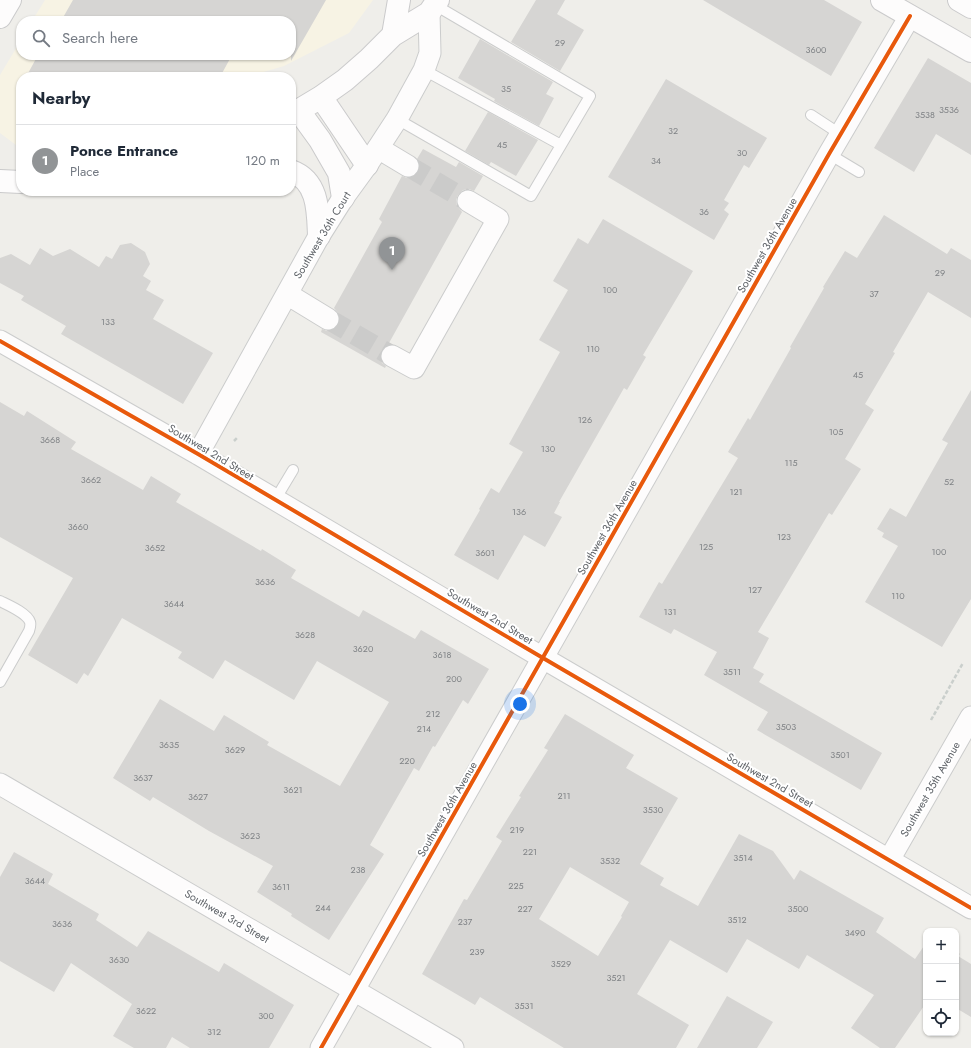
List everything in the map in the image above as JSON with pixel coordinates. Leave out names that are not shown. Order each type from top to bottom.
[{"type":"street","points":[[0,17],[10,0]]},
{"type":"street","points":[[393,34],[399,0]]},
{"type":"street","points":[[882,0],[971,51]]},
{"type":"street","points":[[959,0],[971,7]]},
{"type":"street","points":[[296,112],[345,80],[393,34],[434,6]]},
{"type":"street","name":"Southwest 36th Court","points":[[198,454],[319,236],[343,198],[373,157],[397,119],[424,70],[430,53],[434,6]]},
{"type":"street","name":"Southwest 36th Avenue","points":[[321,1048],[353,989],[543,658],[840,134],[910,16]]},
{"type":"street","points":[[321,97],[373,157],[408,166]]},
{"type":"street","points":[[296,114],[320,140],[339,173],[343,198]]},
{"type":"street","points":[[296,173],[306,181],[317,202],[319,236]]},
{"type":"street","points":[[392,356],[414,368],[498,219],[468,201]]},
{"type":"street","points":[[287,294],[328,319]]},
{"type":"street","name":"Southwest 2nd Street","points":[[0,341],[198,454],[971,908]]},
{"type":"street","name":"Southwest 35th Avenue","points":[[890,860],[971,717]]},
{"type":"street","name":"Southwest 3rd Street","points":[[0,784],[453,1048]]},
{"type":"lane","points":[[397,119],[531,196],[590,96],[434,6]]},
{"type":"lane","points":[[424,70],[561,145]]},
{"type":"lane","points":[[810,115],[840,134]]},
{"type":"lane","points":[[829,154],[859,172]]},
{"type":"lane","points":[[275,500],[293,470]]},
{"type":"lane","points":[[0,601],[24,614],[30,620],[31,625],[0,682]]},
{"type":"path","points":[[931,720],[963,663]]},
{"type":"shaded area","points":[[45,0],[373,0],[349,33],[296,60],[296,16],[35,16]]},
{"type":"shaded area","points":[[16,48],[16,60],[296,60],[284,66],[263,72],[16,72],[16,145],[0,133],[0,75]]},
{"type":"building","points":[[73,0],[326,0],[296,52],[296,16],[64,16]]},
{"type":"building","points":[[536,0],[565,0],[557,14],[584,30],[560,71],[511,42]]},
{"type":"building","points":[[703,0],[824,0],[862,22],[831,76]]},
{"type":"building","points":[[480,39],[553,82],[546,94],[554,98],[539,126],[494,101],[495,99],[458,78]]},
{"type":"building","points":[[928,58],[971,83],[971,155],[936,134],[914,172],[874,148]]},
{"type":"building","points":[[35,60],[229,60],[223,72],[29,72]]},
{"type":"building","points":[[666,79],[767,138],[749,168],[744,165],[724,200],[729,203],[724,210],[729,214],[714,240],[608,177]]},
{"type":"building","points":[[488,112],[538,140],[516,176],[491,162],[489,165],[465,151]]},
{"type":"building","points":[[423,149],[456,167],[459,162],[483,176],[474,191],[469,189],[463,190],[458,195],[456,200],[457,206],[462,212],[389,343],[391,344],[385,346],[381,351],[380,357],[382,363],[386,366],[385,368],[321,332],[322,329],[327,331],[333,330],[338,325],[340,320],[339,314],[334,308],[382,222],[379,219],[402,176],[407,178],[413,177],[418,172],[420,166],[417,159]]},
{"type":"building","points":[[884,215],[947,254],[951,248],[971,260],[971,318],[928,292],[865,404],[874,410],[845,459],[861,469],[832,515],[829,513],[758,632],[769,638],[753,668],[764,674],[759,682],[882,753],[861,790],[757,730],[768,712],[704,675],[717,652],[674,629],[671,634],[639,617],[659,582],[662,584],[738,458],[728,452],[748,418],[750,420],[824,288],[823,287],[845,251],[857,258]]},
{"type":"building","points":[[603,219],[693,271],[643,355],[646,357],[627,390],[624,388],[559,502],[554,513],[562,517],[545,547],[524,535],[498,580],[454,555],[491,488],[499,493],[523,452],[509,444],[560,352],[539,340],[568,290],[553,281],[578,238],[588,244]]},
{"type":"building","points":[[131,243],[145,252],[150,264],[143,276],[151,281],[146,290],[164,300],[153,319],[213,353],[183,404],[61,334],[66,326],[21,300],[24,296],[0,283],[0,258],[11,254],[30,265],[40,248],[53,256],[70,249],[99,267],[106,256],[112,259],[120,245]]},
{"type":"building","points":[[971,390],[971,599],[942,647],[865,602],[898,546],[882,537],[884,533],[877,529],[890,508],[906,517],[948,443],[942,440]]},
{"type":"building","points":[[0,402],[24,416],[27,411],[76,442],[71,449],[143,490],[151,476],[181,494],[176,502],[261,551],[262,549],[296,570],[291,578],[359,617],[363,610],[415,639],[421,630],[489,669],[468,704],[463,700],[435,747],[433,746],[419,771],[414,768],[370,845],[384,854],[329,940],[257,892],[273,866],[209,831],[153,797],[150,801],[113,778],[160,699],[214,731],[224,715],[269,742],[267,745],[340,786],[389,702],[317,661],[294,700],[225,660],[213,679],[178,658],[182,652],[122,618],[88,676],[84,673],[77,684],[28,655],[73,578],[0,537]]},
{"type":"building","points":[[565,714],[634,755],[626,768],[678,798],[640,864],[664,878],[660,885],[698,906],[739,834],[773,851],[794,880],[800,870],[884,918],[876,932],[915,959],[923,947],[923,1007],[895,1048],[880,1048],[851,1028],[874,995],[807,955],[799,969],[747,939],[727,973],[670,940],[637,994],[689,1025],[676,1048],[564,1048],[480,997],[475,1005],[422,974],[464,899],[467,900],[502,841],[496,837],[521,797],[519,796],[548,750],[544,748]],"holes":[[[570,867],[629,902],[621,916],[622,917],[598,956],[539,919]]]},
{"type":"building","points":[[14,852],[53,874],[48,884],[99,914],[96,920],[137,947],[148,931],[219,972],[224,963],[294,1005],[269,1048],[190,1048],[172,1037],[166,1048],[134,1048],[113,1036],[132,1004],[71,963],[54,992],[0,961],[0,877]]},
{"type":"building","points":[[959,957],[971,964],[971,1017],[959,1010]]},
{"type":"building","points":[[727,996],[773,1022],[757,1048],[697,1048]]},
{"type":"tunnel","points":[[408,166],[468,201]]},
{"type":"tunnel","points":[[328,319],[392,356]]},
{"type":"cycle path","points":[[321,1048],[829,154],[910,16]]},
{"type":"cycle path","points":[[0,341],[198,454],[971,908]]},
{"type":"place","name":"Ponce Entrance","points":[[392,270]]}]
